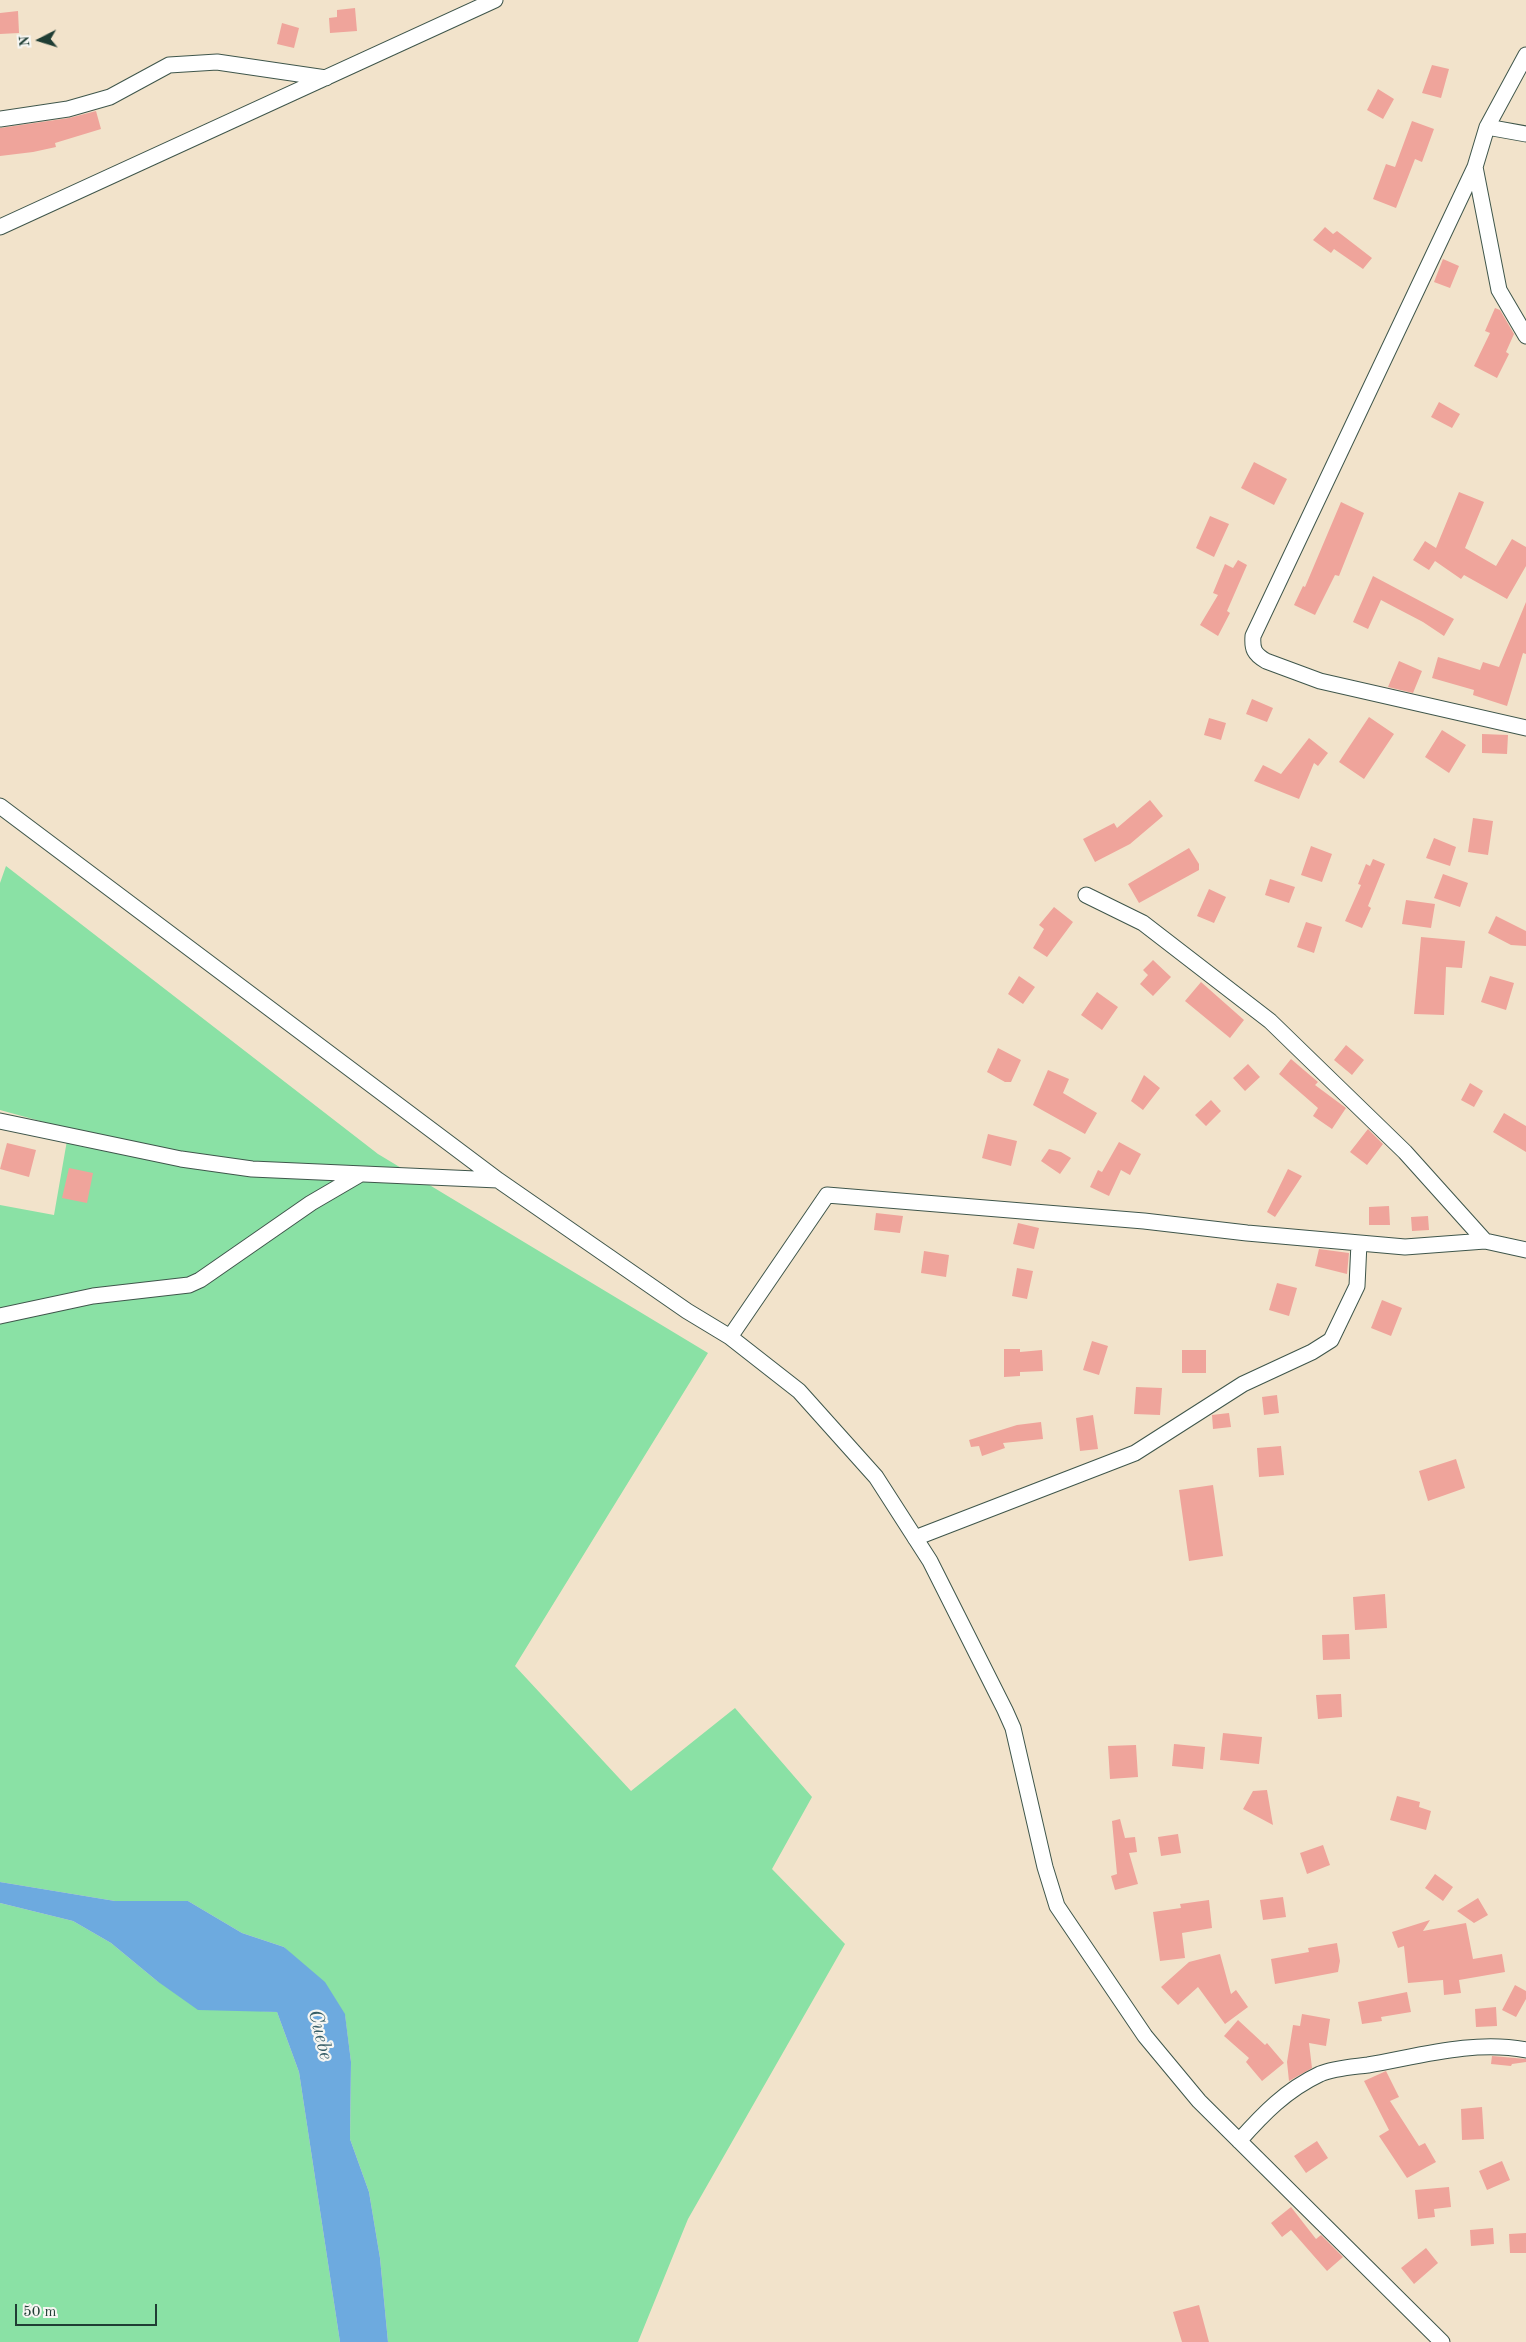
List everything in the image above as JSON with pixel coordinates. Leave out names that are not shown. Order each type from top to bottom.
[{"type":"street","points":[[0,227],[495,0]]},
{"type":"street","points":[[1526,55],[1487,126],[1475,167],[1253,636],[1252,648],[1258,656],[1266,661],[1320,681],[1526,728]]},
{"type":"street","points":[[0,119],[68,109],[110,97],[169,65],[216,62],[327,78]]},
{"type":"street","points":[[1487,126],[1526,134]]},
{"type":"street","points":[[1475,167],[1499,290],[1526,336]]},
{"type":"street","points":[[0,806],[498,1180],[687,1311],[730,1337],[799,1391],[838,1432],[876,1477],[930,1561],[1013,1728],[1045,1867],[1057,1906],[1145,2036],[1199,2101],[1442,2342]]},
{"type":"street","points":[[1086,895],[1144,923],[1270,1021],[1405,1152],[1485,1241]]},
{"type":"street","points":[[0,1121],[181,1159],[252,1169],[498,1180]]},
{"type":"street","points":[[0,1316],[94,1296],[194,1283],[311,1203],[359,1175]]},
{"type":"street","points":[[730,1337],[827,1195],[1144,1221],[1228,1231],[1405,1247],[1485,1241],[1526,1250]]},
{"type":"street","points":[[915,1538],[1135,1453],[1243,1384],[1312,1352],[1331,1340],[1357,1286],[1359,1242]]},
{"type":"street","points":[[1238,2141],[1270,2107],[1288,2092],[1322,2073],[1477,2047],[1526,2050]]},
{"type":"green space","points":[[6,866],[378,1154],[708,1353],[515,1666],[631,1791],[735,1708],[812,1797],[772,1869],[845,1944],[688,2219],[638,2342],[388,2342],[380,2258],[369,2192],[350,2139],[351,2062],[345,2015],[284,1947],[242,1933],[188,1901],[115,1901],[0,1882],[0,1205],[54,1215],[69,1129],[0,1110],[0,883]]},
{"type":"green space","points":[[0,1903],[73,1921],[111,1943],[157,1981],[244,2010],[277,2012],[299,2072],[340,2342],[0,2342]]},
{"type":"water","name":"Cuebe","points":[[0,1882],[115,1901],[188,1901],[242,1933],[284,1947],[325,1982],[345,2014],[351,2062],[350,2139],[369,2192],[380,2258],[388,2342],[340,2342],[299,2072],[277,2012],[198,2010],[157,1981],[111,1943],[73,1921],[0,1903]]},
{"type":"building","points":[[355,8],[357,31],[330,33],[329,18],[337,17],[337,10]]},
{"type":"building","points":[[18,11],[19,33],[0,34],[0,13]]},
{"type":"building","points":[[282,23],[299,28],[294,48],[277,44]]},
{"type":"building","points":[[1432,65],[1449,69],[1441,98],[1422,93]]},
{"type":"building","points":[[1378,89],[1394,99],[1383,119],[1367,110]]},
{"type":"building","points":[[96,111],[101,129],[55,143],[56,147],[0,156],[0,128],[69,118]]},
{"type":"building","points":[[1412,121],[1434,129],[1422,162],[1415,159],[1396,208],[1373,199],[1386,164],[1395,167]]},
{"type":"building","points":[[1325,227],[1333,234],[1337,231],[1372,258],[1363,269],[1334,249],[1331,253],[1313,240]]},
{"type":"building","points":[[1443,259],[1459,266],[1450,288],[1434,282]]},
{"type":"building","points":[[1495,308],[1500,310],[1514,334],[1506,352],[1509,354],[1497,378],[1474,366],[1490,333],[1485,331]]},
{"type":"building","points":[[1439,402],[1460,414],[1452,428],[1431,417]]},
{"type":"building","points":[[1254,462],[1287,479],[1274,505],[1241,488]]},
{"type":"building","points":[[1459,492],[1484,502],[1465,548],[1496,566],[1512,539],[1526,547],[1526,566],[1507,599],[1464,575],[1461,579],[1435,561],[1429,570],[1413,560],[1425,541],[1436,548]]},
{"type":"building","points":[[1341,502],[1364,513],[1339,576],[1335,575],[1315,615],[1294,605],[1303,586],[1305,587]]},
{"type":"building","points":[[1210,516],[1229,524],[1214,557],[1196,548]]},
{"type":"building","points":[[1238,560],[1247,565],[1227,611],[1230,613],[1218,636],[1200,625],[1218,595],[1213,593],[1225,564],[1233,568]]},
{"type":"building","points":[[1373,576],[1454,619],[1444,636],[1423,622],[1381,600],[1368,629],[1353,622]]},
{"type":"building","points":[[1526,602],[1526,654],[1523,653],[1507,706],[1473,695],[1474,690],[1432,678],[1438,657],[1480,670],[1483,662],[1499,667]]},
{"type":"building","points":[[1399,661],[1422,671],[1413,693],[1388,687]]},
{"type":"building","points":[[1252,699],[1273,708],[1267,722],[1246,714]]},
{"type":"building","points":[[1369,717],[1394,734],[1364,779],[1339,762]]},
{"type":"building","points":[[1209,718],[1226,723],[1221,740],[1204,735]]},
{"type":"building","points":[[1442,730],[1466,745],[1449,773],[1425,757]]},
{"type":"building","points":[[1482,734],[1508,735],[1507,754],[1482,753]]},
{"type":"building","points":[[1309,738],[1328,753],[1318,766],[1314,763],[1299,799],[1254,781],[1263,765],[1281,774]]},
{"type":"building","points":[[1150,800],[1163,816],[1130,844],[1095,862],[1083,839],[1114,823],[1117,828]]},
{"type":"building","points":[[1473,818],[1493,821],[1488,855],[1468,852]]},
{"type":"building","points":[[1434,838],[1456,847],[1450,866],[1426,858]]},
{"type":"building","points":[[1311,846],[1332,854],[1322,882],[1301,875]]},
{"type":"building","points":[[1189,848],[1199,864],[1199,870],[1139,903],[1128,884]]},
{"type":"building","points":[[1373,859],[1385,864],[1368,906],[1371,908],[1362,928],[1345,921],[1361,885],[1358,884],[1366,864],[1370,866]]},
{"type":"building","points":[[1443,874],[1468,883],[1460,907],[1434,898]]},
{"type":"building","points":[[1270,879],[1295,887],[1289,903],[1265,895]]},
{"type":"building","points":[[1209,889],[1226,897],[1214,923],[1197,916]]},
{"type":"building","points":[[1406,900],[1435,904],[1431,928],[1402,924]]},
{"type":"building","points":[[1054,907],[1073,922],[1047,957],[1033,948],[1044,929],[1039,925]]},
{"type":"building","points":[[1496,916],[1526,931],[1526,946],[1511,945],[1488,933]]},
{"type":"building","points":[[1306,922],[1322,927],[1314,953],[1297,947]]},
{"type":"building","points":[[1421,937],[1465,941],[1462,968],[1446,967],[1444,1015],[1414,1014]]},
{"type":"building","points":[[1153,960],[1171,977],[1153,996],[1140,984],[1148,975],[1143,970]]},
{"type":"building","points":[[1019,976],[1035,987],[1023,1004],[1008,994]]},
{"type":"building","points":[[1490,976],[1514,983],[1506,1010],[1481,1002]]},
{"type":"building","points":[[1201,982],[1244,1020],[1230,1038],[1185,1001]]},
{"type":"building","points":[[1097,992],[1118,1007],[1102,1030],[1081,1015]]},
{"type":"building","points":[[1346,1045],[1364,1060],[1352,1075],[1334,1060]]},
{"type":"building","points":[[998,1048],[1021,1060],[1011,1082],[1005,1082],[987,1072]]},
{"type":"building","points":[[1291,1059],[1318,1082],[1315,1085],[1346,1108],[1332,1129],[1313,1116],[1318,1108],[1279,1074]]},
{"type":"building","points":[[1248,1064],[1260,1077],[1245,1091],[1233,1078]]},
{"type":"building","points":[[1048,1070],[1069,1079],[1063,1093],[1097,1113],[1085,1134],[1033,1105]]},
{"type":"building","points":[[1144,1075],[1160,1088],[1143,1110],[1131,1101]]},
{"type":"building","points":[[1470,1083],[1483,1091],[1474,1107],[1461,1100]]},
{"type":"building","points":[[1211,1100],[1221,1111],[1206,1126],[1195,1115]]},
{"type":"building","points":[[1504,1113],[1526,1126],[1526,1152],[1493,1132]]},
{"type":"building","points":[[1368,1129],[1383,1144],[1367,1165],[1350,1152]]},
{"type":"building","points":[[988,1134],[1017,1141],[1011,1166],[982,1158]]},
{"type":"building","points":[[1119,1142],[1141,1154],[1130,1175],[1121,1170],[1109,1196],[1090,1187],[1098,1170],[1102,1172]]},
{"type":"building","points":[[7,1143],[36,1150],[29,1177],[0,1169]]},
{"type":"building","points":[[1049,1149],[1061,1152],[1071,1158],[1060,1174],[1041,1161]]},
{"type":"building","points":[[69,1168],[93,1173],[87,1203],[62,1198]]},
{"type":"building","points":[[1288,1169],[1302,1176],[1275,1217],[1267,1212]]},
{"type":"building","points":[[1389,1206],[1390,1225],[1369,1225],[1369,1207]]},
{"type":"building","points":[[876,1213],[903,1216],[900,1233],[874,1230]]},
{"type":"building","points":[[1428,1216],[1429,1230],[1412,1231],[1411,1217]]},
{"type":"building","points":[[1018,1223],[1039,1228],[1034,1249],[1013,1244]]},
{"type":"building","points":[[1319,1249],[1349,1253],[1347,1274],[1315,1266]]},
{"type":"building","points":[[924,1251],[949,1255],[946,1277],[921,1273]]},
{"type":"building","points":[[1017,1268],[1033,1271],[1027,1299],[1012,1296]]},
{"type":"building","points":[[1277,1283],[1297,1288],[1289,1316],[1269,1310]]},
{"type":"building","points":[[1382,1300],[1402,1308],[1391,1336],[1371,1328]]},
{"type":"building","points":[[1092,1341],[1108,1346],[1099,1375],[1083,1370]]},
{"type":"building","points":[[1004,1349],[1020,1349],[1020,1352],[1042,1350],[1043,1371],[1020,1372],[1020,1376],[1004,1377]]},
{"type":"building","points":[[1182,1350],[1206,1350],[1206,1373],[1182,1373]]},
{"type":"building","points":[[1136,1387],[1162,1388],[1160,1415],[1134,1414]]},
{"type":"building","points":[[1277,1395],[1279,1413],[1264,1415],[1262,1397]]},
{"type":"building","points":[[1229,1413],[1231,1427],[1213,1429],[1212,1415]]},
{"type":"building","points":[[1093,1415],[1098,1449],[1080,1451],[1076,1418]]},
{"type":"building","points":[[1041,1422],[1043,1439],[1003,1443],[1005,1448],[982,1456],[979,1446],[971,1447],[969,1440],[1017,1425]]},
{"type":"building","points":[[1281,1446],[1284,1475],[1259,1477],[1257,1448]]},
{"type":"building","points":[[1456,1459],[1465,1488],[1428,1501],[1419,1471]]},
{"type":"building","points":[[1213,1485],[1223,1556],[1189,1561],[1179,1490]]},
{"type":"building","points":[[1385,1594],[1387,1628],[1355,1630],[1353,1597]]},
{"type":"building","points":[[1349,1634],[1350,1659],[1323,1660],[1322,1635]]},
{"type":"building","points":[[1341,1694],[1342,1717],[1318,1719],[1316,1695]]},
{"type":"building","points":[[1223,1733],[1262,1737],[1259,1764],[1220,1760]]},
{"type":"building","points":[[1174,1744],[1205,1747],[1203,1769],[1172,1766]]},
{"type":"building","points":[[1136,1745],[1138,1777],[1110,1779],[1108,1746]]},
{"type":"building","points":[[1267,1790],[1273,1825],[1243,1809],[1253,1791]]},
{"type":"building","points":[[1397,1796],[1420,1802],[1419,1807],[1431,1811],[1426,1830],[1390,1820]]},
{"type":"building","points":[[1120,1819],[1125,1838],[1135,1837],[1137,1852],[1129,1853],[1138,1884],[1115,1890],[1111,1876],[1117,1874],[1112,1821]]},
{"type":"building","points":[[1178,1834],[1181,1853],[1161,1856],[1158,1837]]},
{"type":"building","points":[[1323,1845],[1330,1865],[1307,1874],[1300,1853]]},
{"type":"building","points":[[1435,1874],[1453,1887],[1443,1901],[1425,1888]]},
{"type":"building","points":[[1283,1897],[1286,1917],[1263,1920],[1260,1900]]},
{"type":"building","points":[[1478,1898],[1488,1915],[1474,1923],[1457,1911]]},
{"type":"building","points":[[1209,1900],[1212,1928],[1182,1933],[1185,1958],[1160,1961],[1153,1912],[1181,1908],[1180,1904]]},
{"type":"building","points":[[1430,1920],[1423,1931],[1466,1923],[1473,1959],[1502,1954],[1505,1972],[1459,1980],[1461,1993],[1444,1995],[1443,1980],[1408,1983],[1404,1946],[1398,1948],[1392,1932]]},
{"type":"building","points":[[1337,1943],[1340,1961],[1338,1972],[1275,1984],[1271,1959],[1309,1952],[1308,1948]]},
{"type":"building","points":[[1220,1954],[1231,1994],[1236,1990],[1248,2007],[1225,2024],[1198,1987],[1178,2005],[1161,1987],[1189,1962]]},
{"type":"building","points":[[1515,1985],[1526,1991],[1526,1999],[1516,2017],[1502,2010]]},
{"type":"building","points":[[1407,1992],[1411,2012],[1381,2017],[1382,2021],[1362,2024],[1358,2002]]},
{"type":"building","points":[[1496,2007],[1497,2026],[1476,2027],[1475,2009]]},
{"type":"building","points":[[1302,2014],[1330,2019],[1326,2046],[1309,2043],[1312,2068],[1289,2081],[1287,2062],[1293,2025],[1300,2026]]},
{"type":"building","points":[[1238,2020],[1265,2045],[1267,2043],[1284,2063],[1262,2081],[1246,2062],[1249,2058],[1224,2036]]},
{"type":"building","points":[[1492,2056],[1526,2059],[1526,2062],[1512,2064],[1511,2066],[1491,2064]]},
{"type":"building","points":[[1386,2071],[1399,2097],[1390,2101],[1419,2146],[1425,2143],[1436,2162],[1407,2178],[1379,2136],[1389,2130],[1364,2081]]},
{"type":"building","points":[[1482,2107],[1484,2139],[1462,2140],[1461,2109]]},
{"type":"building","points":[[1317,2141],[1328,2158],[1306,2173],[1294,2156]]},
{"type":"building","points":[[1502,2161],[1510,2180],[1487,2190],[1479,2171]]},
{"type":"building","points":[[1449,2187],[1451,2207],[1434,2209],[1435,2217],[1418,2219],[1415,2190]]},
{"type":"building","points":[[1291,2207],[1316,2239],[1321,2235],[1343,2257],[1327,2271],[1291,2230],[1282,2237],[1271,2223]]},
{"type":"building","points":[[1493,2228],[1494,2244],[1471,2246],[1470,2230]]},
{"type":"building","points":[[1526,2233],[1526,2253],[1510,2253],[1509,2234]]},
{"type":"building","points":[[1426,2248],[1438,2263],[1414,2284],[1401,2268]]},
{"type":"building","points":[[1199,2305],[1209,2342],[1182,2342],[1173,2312]]}]
